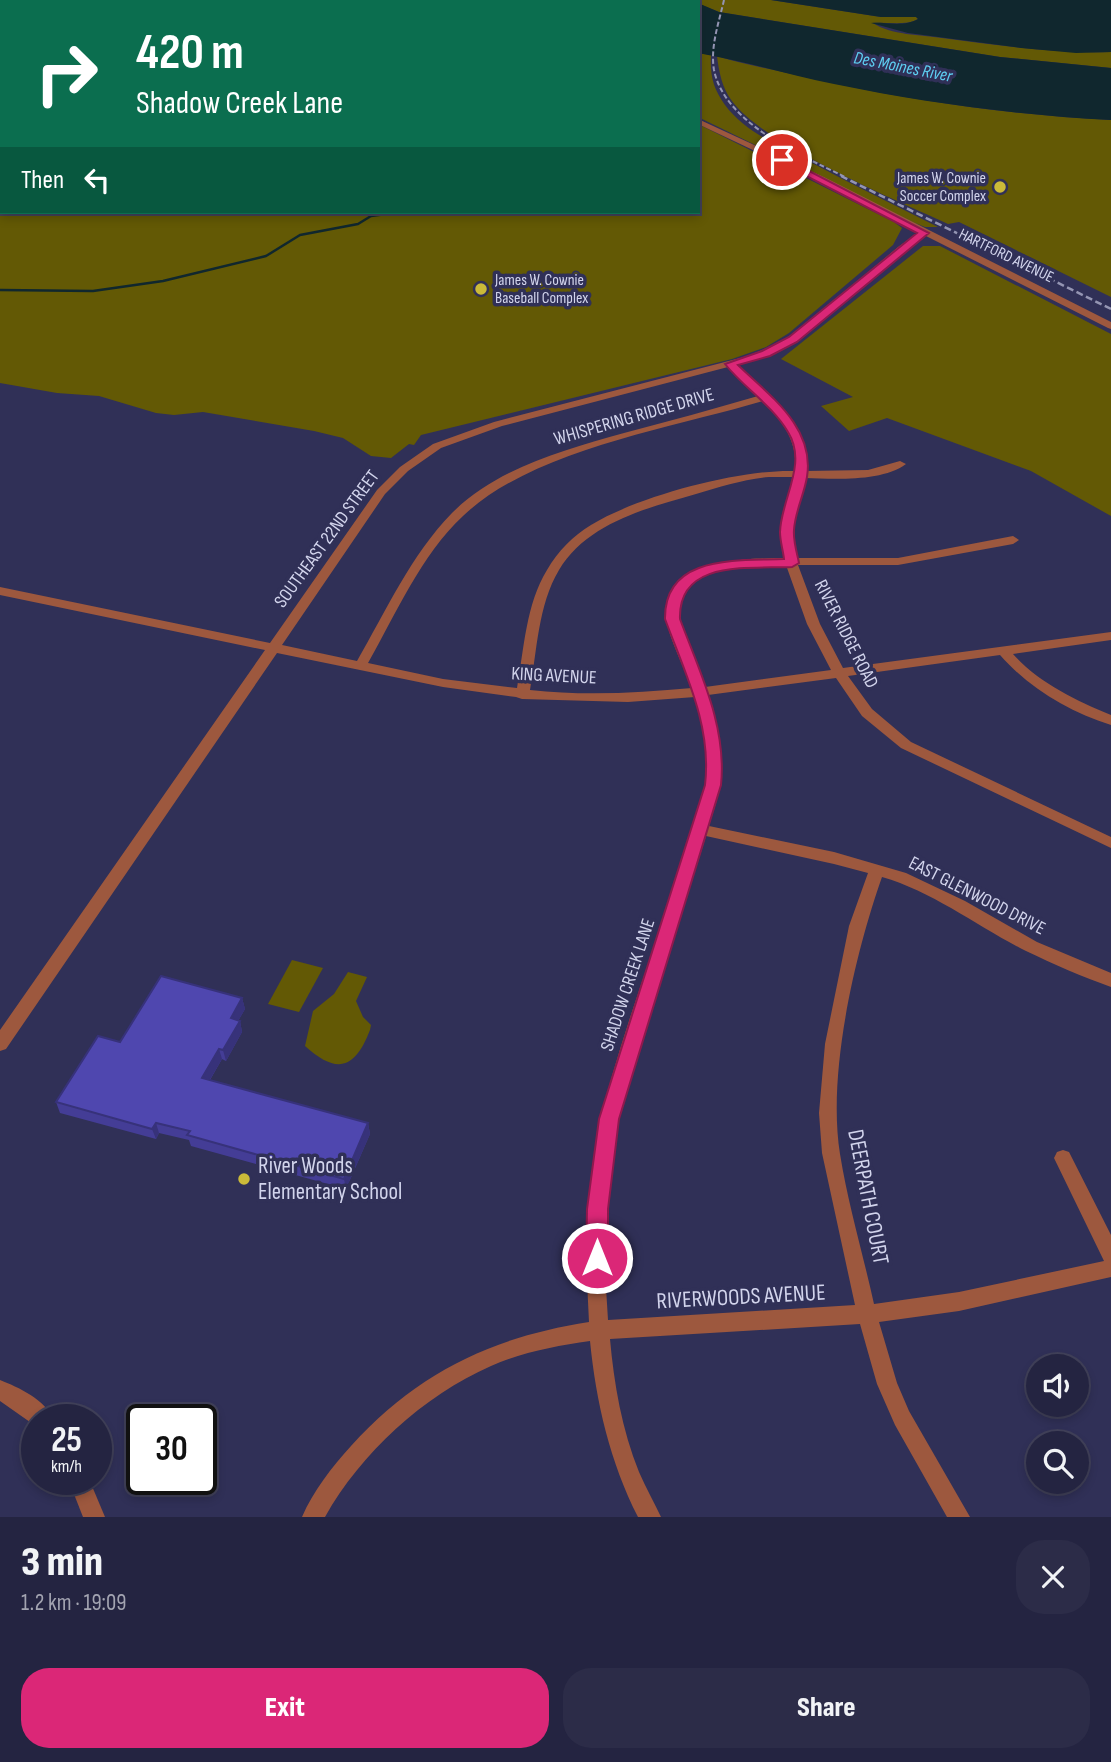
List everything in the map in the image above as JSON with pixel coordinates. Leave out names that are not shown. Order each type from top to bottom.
[{"type":"street","name":"HARTFORD AVENUE","points":[[700,122],[821,179],[1111,326]]},
{"type":"street","name":"SOUTHEAST 22ND STREET","points":[[0,1044],[381,492],[404,469],[437,446],[498,424],[766,354],[793,340],[901,249],[924,233]]},
{"type":"street","name":"RIVER RIDGE ROAD","points":[[730,364],[777,410],[795,432],[800,447],[801,475],[787,531],[792,563],[807,606],[839,671],[872,718],[906,745],[1111,843]]},
{"type":"street","name":"WHISPERING RIDGE DRIVE","points":[[360,666],[436,541],[457,515],[510,477],[565,454],[763,398]]},
{"type":"street","points":[[522,695],[546,584],[567,551],[591,531],[618,516],[714,485],[764,474],[846,476],[881,472],[900,464]]},
{"type":"street","name":"SHADOW CREEK LANE","points":[[650,1517],[629,1475],[608,1406],[599,1329],[597,1209],[609,1119],[700,829],[713,785],[716,762],[710,722],[672,619],[672,602],[680,586],[695,575],[718,566],[882,563],[1013,540]]},
{"type":"street","name":"KING AVENUE","points":[[0,592],[478,689],[591,699],[699,692],[1111,636]]},
{"type":"street","points":[[1003,651],[1019,671],[1048,692],[1111,720]]},
{"type":"street","name":"EAST GLENWOOD DRIVE","points":[[700,829],[877,869],[932,891],[1031,946],[1111,980]]},
{"type":"street","name":"DEERPATH COURT","points":[[877,869],[857,926],[828,1078],[831,1153],[867,1314],[887,1384],[902,1418],[959,1517]]},
{"type":"street","points":[[1063,1158],[1111,1255]]},
{"type":"street","name":"RIVERWOODS AVENUE","points":[[313,1517],[342,1474],[369,1441],[400,1412],[432,1387],[467,1366],[538,1339],[599,1329],[867,1314],[967,1301],[1111,1268]]},
{"type":"street","points":[[0,1390],[15,1396],[25,1404]]},
{"type":"street","points":[[85,1495],[94,1517]]},
{"type":"shaded area","points":[[700,0],[771,0],[881,17],[916,17],[918,19],[908,22],[873,23],[906,34],[1068,52],[1111,52],[1111,68],[1000,57],[719,12],[700,4]]},
{"type":"shaded area","points":[[700,53],[711,55],[713,82],[725,105],[754,132],[938,227],[925,227],[700,118]]},
{"type":"shaded area","name":"James W. Cownie Soccer Complex","points":[[717,56],[843,85],[919,99],[996,110],[1111,120],[1111,297],[959,222],[948,224],[801,153],[748,118],[732,101],[722,80]]},
{"type":"shaded area","name":"James W. Cownie Baseball Complex","points":[[700,125],[902,228],[893,245],[789,333],[766,347],[732,359],[421,435],[414,445],[409,444],[391,458],[371,456],[343,438],[314,431],[203,412],[174,415],[156,413],[99,396],[57,393],[0,383],[0,214],[700,214]]},
{"type":"shaded area","points":[[923,246],[940,246],[1111,334],[1111,516],[1031,471],[887,418],[849,431],[821,406],[853,397],[781,359]]},
{"type":"shaded area","points":[[292,960],[323,968],[299,1012],[268,1004]]},
{"type":"shaded area","points":[[348,972],[367,977],[356,1001],[363,1017],[371,1025],[358,1053],[344,1064],[336,1064],[316,1055],[305,1046],[313,1011],[334,994]]},
{"type":"water","points":[[771,0],[1111,0],[1111,52],[1076,53],[1021,48],[908,33],[871,23],[907,23],[918,19],[916,17],[881,17]]},
{"type":"water","name":"Des Moines River","points":[[700,4],[719,12],[1000,57],[1111,68],[1111,120],[1007,111],[903,97],[700,53]]},
{"type":"building","name":"River Woods Elementary School","points":[[161,976],[242,998],[231,1018],[240,1021],[202,1078],[368,1123],[344,1179],[187,1135],[190,1131],[156,1123],[152,1129],[56,1102],[98,1036],[120,1042]]},
{"type":"waterway","points":[[0,290],[93,291],[163,281],[266,256],[300,235],[358,224],[371,216],[386,214]]},
{"type":"railway","points":[[724,0],[713,52],[714,70],[721,89],[733,106],[767,136],[845,177]]},
{"type":"railway","points":[[841,176],[1111,309]]},
{"type":"place","name":"James W. Cownie Soccer Complex","points":[[1000,187]]},
{"type":"place","name":"James W. Cownie Baseball Complex","points":[[481,289]]},
{"type":"place","name":"River Woods Elementary School","points":[[244,1179]]},
{"type":"route","points":[[597,1258],[601,1162],[609,1119],[709,803],[716,762],[710,722],[672,619],[672,602],[680,586],[695,575],[718,566],[792,563],[787,531],[801,475],[800,447],[795,432],[777,410],[730,364],[766,354],[793,340],[901,249],[924,233],[782,160]]}]
